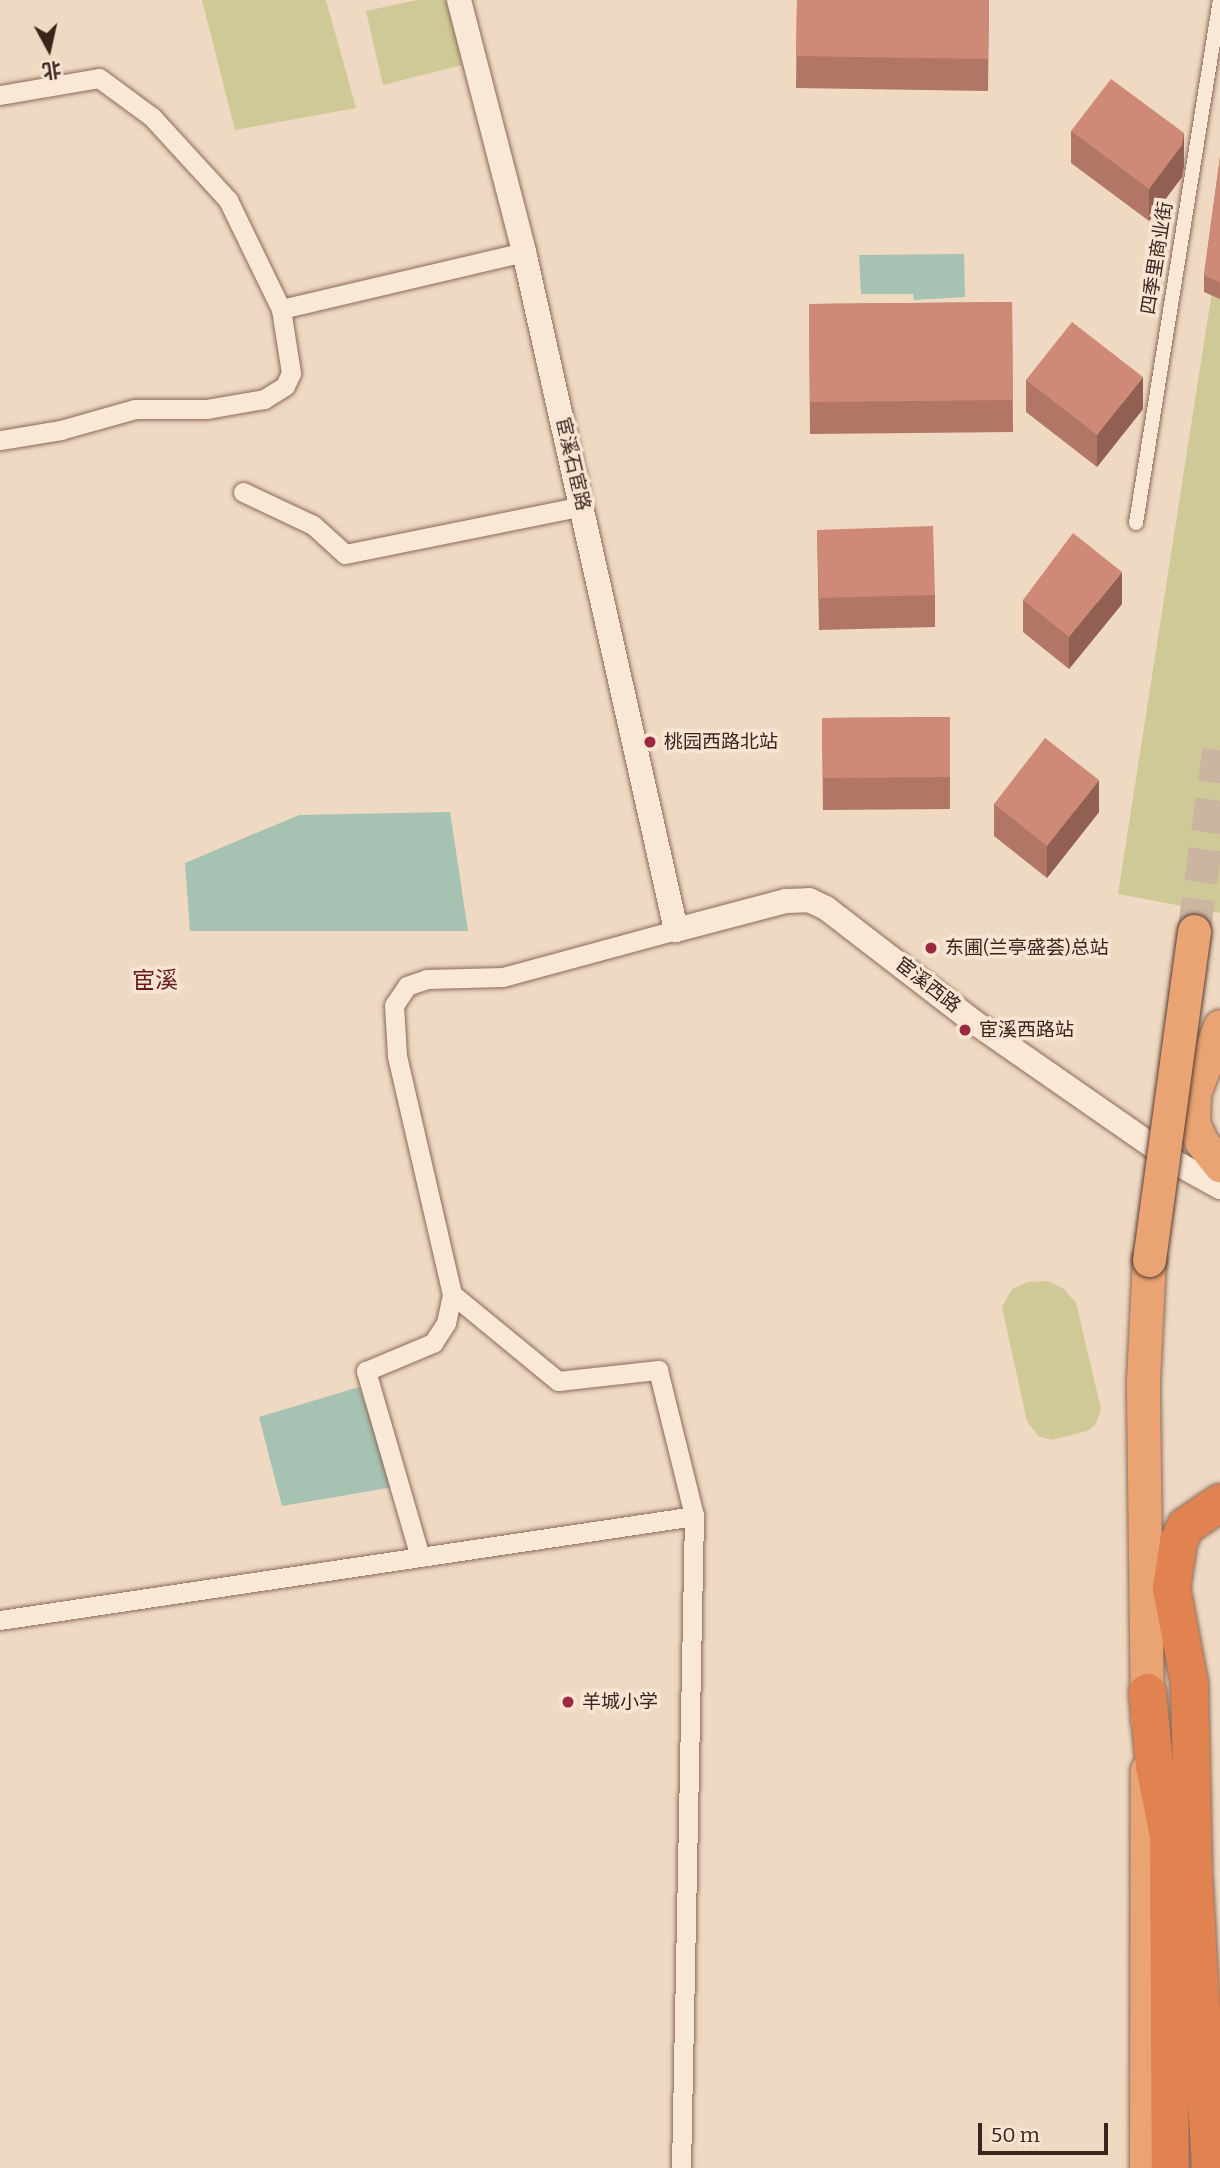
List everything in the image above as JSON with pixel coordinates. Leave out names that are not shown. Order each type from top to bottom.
[{"type":"highway","points":[[1146,2168],[1147,1692],[1143,1381],[1149,1260],[1194,931]]},
{"type":"highway","points":[[1220,1026],[1220,1081]]},
{"type":"highway","points":[[1220,1026],[1194,1093],[1194,1123],[1201,1141],[1220,1165]]},
{"type":"highway","points":[[1170,2168],[1168,1836],[1171,1588],[1178,1541],[1185,1527],[1220,1502]]},
{"type":"highway","points":[[1171,1588],[1189,1684],[1193,1873],[1210,2168]]},
{"type":"highway","points":[[1147,1692],[1154,1765],[1168,1836]]},
{"type":"street","name":"宦溪石宦路","points":[[459,0],[524,252],[676,930]]},
{"type":"street","name":"四季里商业街","points":[[1136,523],[1220,0]]},
{"type":"street","points":[[0,95],[99,78],[152,117],[228,200],[281,309],[291,373],[276,394],[206,409],[135,409],[61,430],[0,440]]},
{"type":"street","points":[[281,309],[524,252]]},
{"type":"street","points":[[243,492],[313,525],[345,554],[582,506]]},
{"type":"street","name":"宦溪西路","points":[[452,1294],[397,1056],[394,1005],[407,986],[427,979],[503,977],[786,901],[809,900],[826,908],[974,1022],[1180,1165],[1220,1187]]},
{"type":"street","points":[[421,1557],[366,1371],[433,1343],[446,1323],[452,1294],[558,1381],[658,1370],[694,1516],[681,2168]]},
{"type":"street","points":[[0,1620],[694,1516]]},
{"type":"shaded area","points":[[202,0],[326,0],[356,108],[235,130]]},
{"type":"shaded area","points":[[417,0],[448,0],[462,65],[383,85],[366,11]]},
{"type":"shaded area","points":[[1220,240],[1220,913],[1118,894]]},
{"type":"shaded area","points":[[964,254],[965,297],[914,300],[913,294],[861,294],[859,255]]},
{"type":"shaded area","points":[[450,812],[468,931],[190,931],[185,863],[299,815]]},
{"type":"shaded area","points":[[1048,1281],[1064,1289],[1076,1303],[1101,1409],[1096,1424],[1087,1431],[1051,1440],[1038,1436],[1027,1421],[1002,1307],[1012,1289],[1028,1282]]},
{"type":"shaded area","points":[[359,1387],[394,1487],[282,1506],[259,1417]]},
{"type":"building","points":[[797,0],[989,0],[988,59],[796,56]]},
{"type":"building","points":[[1111,79],[1184,133],[1182,145],[1149,189],[1071,131]]},
{"type":"building","points":[[1220,157],[1220,283],[1204,275]]},
{"type":"building","points":[[1012,302],[1013,400],[810,402],[809,304]]},
{"type":"building","points":[[1072,322],[1143,377],[1097,435],[1026,380]]},
{"type":"building","points":[[933,526],[935,595],[819,598],[817,530]]},
{"type":"building","points":[[1073,533],[1122,572],[1069,637],[1023,600]]},
{"type":"building","points":[[950,717],[950,777],[823,778],[822,718]]},
{"type":"building","points":[[1045,738],[1099,780],[1047,846],[994,804]]},
{"type":"tunnel","points":[[1194,931],[1220,742]]},
{"type":"place","name":"桃园西路北站","points":[[650,742]]},
{"type":"place","name":"东圃(兰亭盛荟)总站","points":[[931,948]]},
{"type":"place","name":"宦溪西路站","points":[[965,1030]]},
{"type":"place","name":"羊城小学","points":[[568,1702]]},
{"type":"district","name":"宦溪","points":[[155,980]]}]
